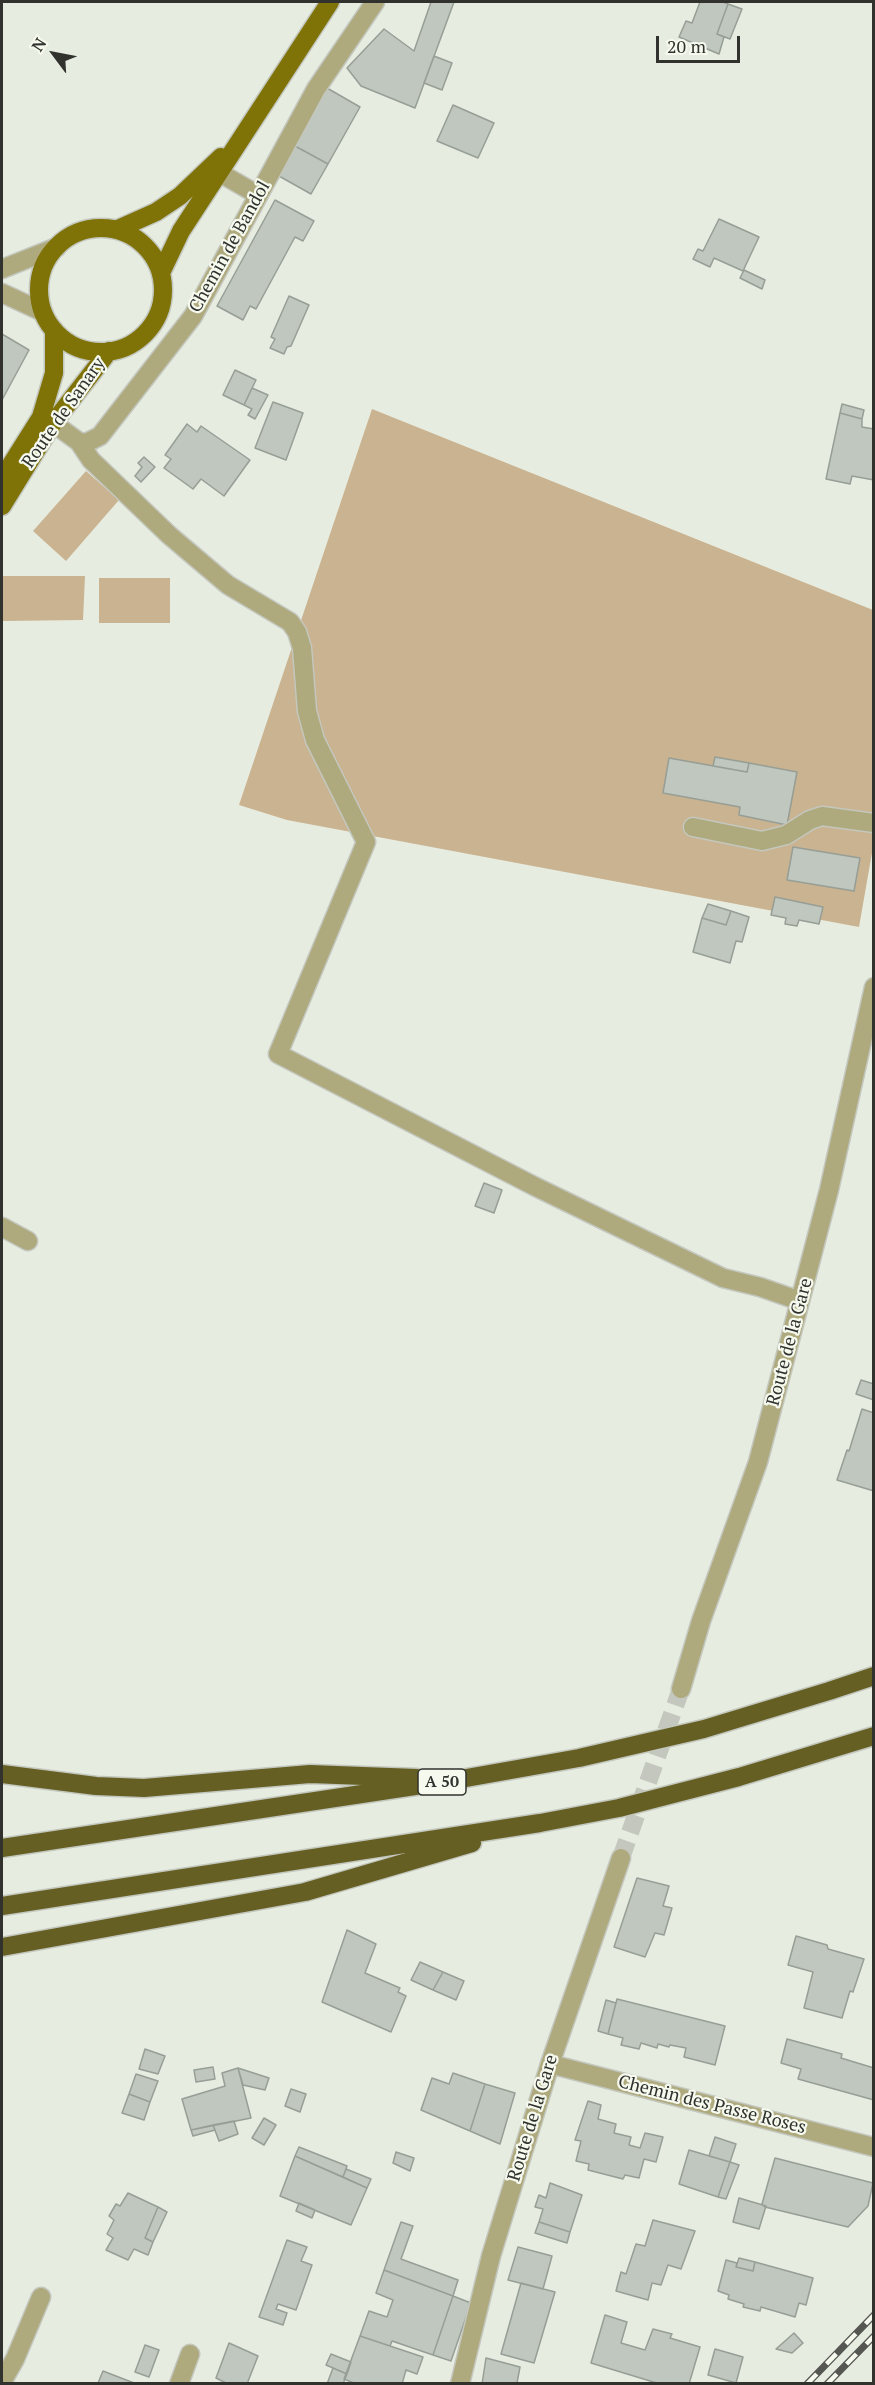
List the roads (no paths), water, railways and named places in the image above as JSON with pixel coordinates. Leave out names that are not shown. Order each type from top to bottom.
[{"type":"highway","name":"A 50","points":[[2,1848],[455,1780],[579,1758],[704,1729],[873,1676]]},
{"type":"highway","points":[[2,1906],[540,1823],[619,1808],[739,1777],[873,1737]]},
{"type":"highway","points":[[2,1774],[96,1786],[144,1788],[310,1774],[455,1780]]},
{"type":"highway","points":[[2,1947],[305,1892],[540,1823]]},
{"type":"main road","name":"Route de Sanary","points":[[161,273],[181,231],[330,2]]},
{"type":"main road","name":"Route de Sanary","points":[[118,230],[156,212],[180,196],[204,175],[247,128]]},
{"type":"main road","name":"Route de Sanary","points":[[98,227],[118,230],[137,238],[152,254],[161,273],[163,294],[158,315],[146,332],[129,345],[109,351],[87,350],[68,343],[54,330],[43,312],[39,296],[40,278],[47,258],[57,247],[78,232],[98,227]]},
{"type":"main road","name":"Route de Sanary","points":[[2,479],[41,417],[54,373],[54,330]]},
{"type":"main road","name":"Route de Sanary","points":[[2,506],[53,423],[109,351]]},
{"type":"street","name":"Chemin de Bandol","points":[[79,441],[86,443],[100,436],[193,316],[316,88],[375,2]]},
{"type":"street","points":[[220,173],[258,195]]},
{"type":"street","points":[[2,269],[57,247]]},
{"type":"street","points":[[2,293],[43,312]]},
{"type":"street","points":[[53,423],[79,441],[91,460],[169,535],[228,585],[290,622],[297,632],[302,648],[307,711],[315,740],[366,842],[278,1054],[534,1186],[723,1278],[760,1287],[800,1301]]},
{"type":"street","points":[[693,827],[762,841],[786,835],[810,820],[822,816],[873,823]]},
{"type":"street","name":"Route de la Gare","points":[[681,1689],[701,1621],[758,1462],[829,1190],[873,987]]},
{"type":"street","points":[[2,1227],[28,1241]]},
{"type":"street","name":"Route de la Gare","points":[[460,2384],[511,2162],[550,2064],[621,1858]]},
{"type":"street","name":"Chemin des Passe Roses","points":[[550,2064],[873,2146]]},
{"type":"street","points":[[2,2382],[15,2359],[41,2298]]},
{"type":"street","points":[[179,2384],[189,2354]]},
{"type":"tunnel","points":[[621,1858],[681,1689]]},
{"type":"railway","points":[[807,2384],[874,2315]]},
{"type":"railway","points":[[827,2384],[874,2336]]}]
